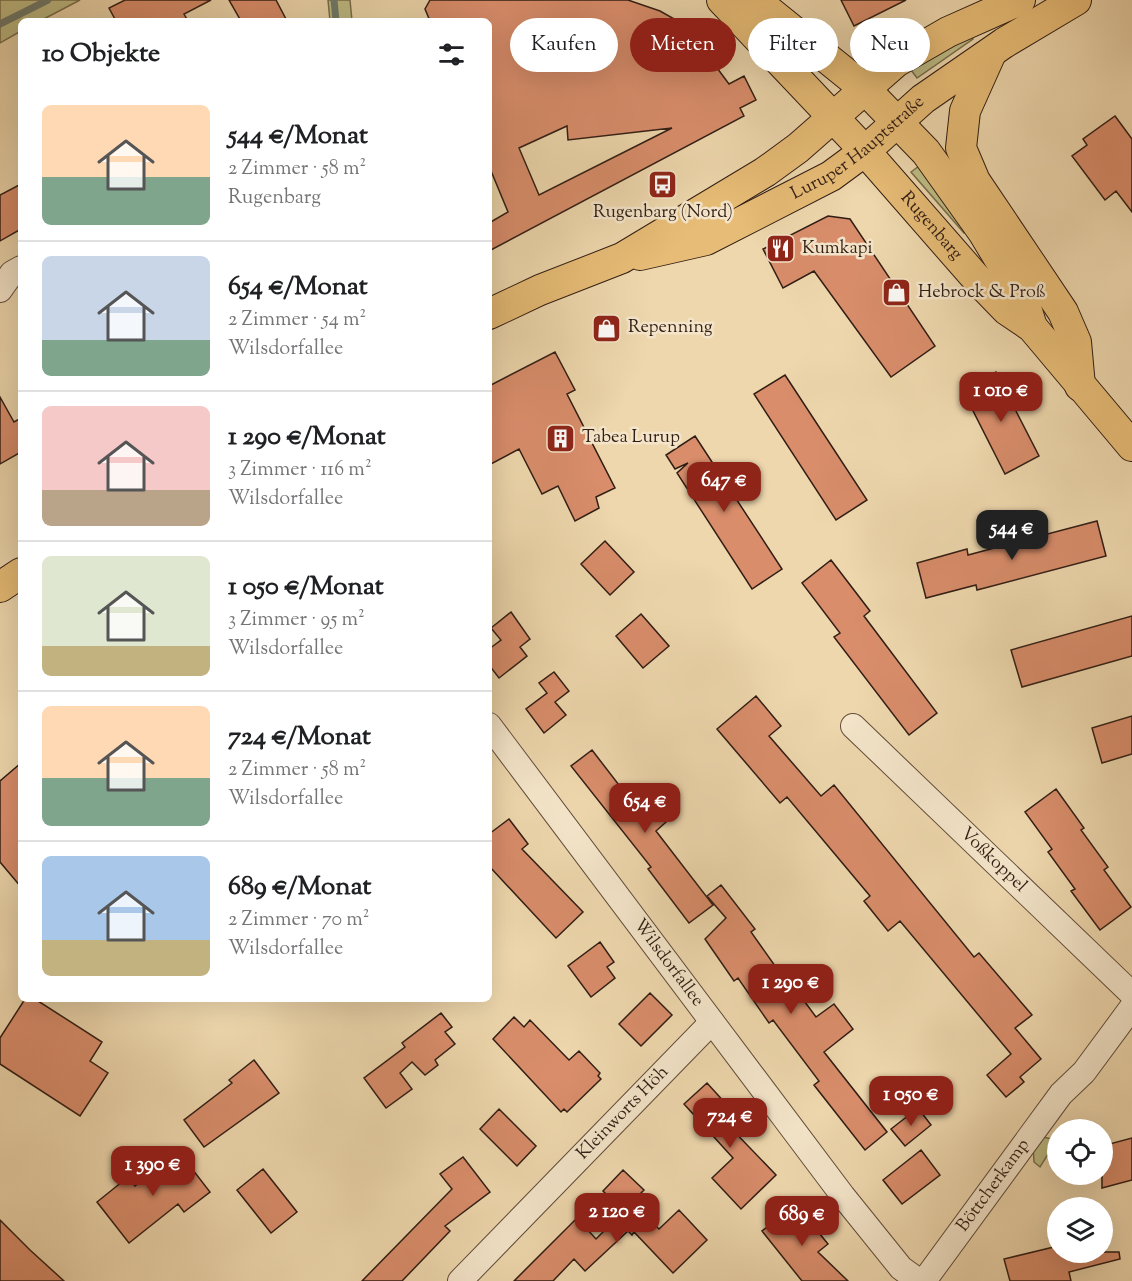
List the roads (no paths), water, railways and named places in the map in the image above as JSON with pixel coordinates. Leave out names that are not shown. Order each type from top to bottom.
[{"type":"main road","name":"Rugenbarg","points":[[722,0],[850,135],[976,278],[1008,310],[1032,327],[1132,446]]},
{"type":"main road","name":"Rugenbarg","points":[[756,0],[778,18]]},
{"type":"main road","name":"Luruper Hauptstraße","points":[[492,313],[540,290],[622,258],[706,240],[814,186],[850,135],[869,93],[906,56],[948,32],[1020,0]]},
{"type":"main road","name":"Luruper Hauptstraße","points":[[622,258],[765,172],[810,138],[850,135],[898,122],[923,99],[1076,0]]},
{"type":"main road","points":[[991,53],[965,111],[961,148],[975,182],[1064,312],[1076,342],[1080,386]]},
{"type":"main road","name":"Rugenbarg","points":[[838,67],[869,93],[926,152],[983,232],[1023,298],[1032,327]]},
{"type":"main road","points":[[838,70],[842,87],[841,98],[850,135]]},
{"type":"main road","points":[[869,93],[898,103],[923,99]]},
{"type":"main road","points":[[888,177],[888,149],[898,122]]},
{"type":"main road","points":[[0,586],[18,575]]},
{"type":"street","points":[[0,291],[12,273],[18,270]]},
{"type":"street","name":"Voßkoppel","points":[[853,726],[1132,994]]},
{"type":"street","name":"Wilsdorfallee","points":[[492,729],[861,1218],[901,1268],[919,1281]]},
{"type":"street","name":"Böttcherkamp","points":[[924,1281],[1061,1095],[1084,1072],[1132,1008]]},
{"type":"street","name":"Kleinworts Höh","points":[[460,1281],[712,1022]]},
{"type":"waterway","points":[[0,24],[48,0]]},
{"type":"waterway","points":[[334,0],[336,18]]},
{"type":"place","name":"Rugenbarg (Nord)","points":[[663,184]]},
{"type":"place","name":"Kumkapi","points":[[781,249]]},
{"type":"place","name":"Hebrock & Proß","points":[[897,293]]},
{"type":"place","name":"Repenning","points":[[607,328]]},
{"type":"place","name":"Tabea Lurup","points":[[561,438]]}]
